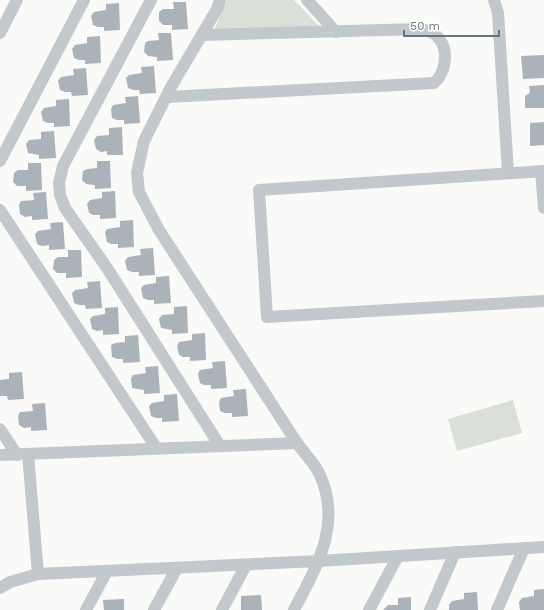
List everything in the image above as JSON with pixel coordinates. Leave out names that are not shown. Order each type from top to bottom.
[{"type":"street","points":[[0,33],[17,0]]},
{"type":"street","points":[[0,162],[84,0]]},
{"type":"street","points":[[151,0],[63,166],[59,183],[60,194],[65,208],[107,268],[220,446]]},
{"type":"street","points":[[220,0],[217,9],[144,141],[137,173],[139,192],[159,230],[297,443],[318,472],[328,502],[327,534],[319,561],[294,610]]},
{"type":"street","points":[[307,0],[336,32]]},
{"type":"street","points":[[494,0],[498,13],[508,173]]},
{"type":"street","points":[[167,97],[434,83],[440,79],[444,69],[443,46],[440,40],[430,31],[421,29],[202,36]]},
{"type":"street","points":[[544,208],[543,171],[259,190],[267,317],[544,301]]},
{"type":"street","points":[[0,210],[157,449]]},
{"type":"street","points":[[0,429],[22,454],[38,574]]},
{"type":"street","points":[[0,455],[297,443]]},
{"type":"street","points":[[0,588],[10,582],[38,574],[319,561],[544,547]]},
{"type":"street","points":[[497,610],[524,548]]},
{"type":"street","points":[[430,610],[455,552]]},
{"type":"street","points":[[369,610],[398,556]]},
{"type":"street","points":[[222,610],[246,564]]},
{"type":"street","points":[[154,610],[177,568]]},
{"type":"street","points":[[86,610],[107,571]]},
{"type":"shaded area","points":[[227,0],[294,0],[319,26],[212,35]]},
{"type":"shaded area","points":[[513,400],[522,433],[457,451],[448,419]]},
{"type":"building","points":[[173,2],[186,2],[188,29],[172,30],[172,25],[163,25],[159,21],[159,12],[163,9],[174,9]]},
{"type":"building","points":[[119,3],[120,30],[104,31],[104,27],[93,25],[91,16],[94,12],[106,10],[106,4]]},
{"type":"building","points":[[158,33],[171,33],[173,60],[157,61],[157,57],[148,56],[144,52],[145,43],[148,41],[159,40]]},
{"type":"building","points":[[100,36],[101,63],[85,64],[85,60],[74,58],[72,49],[75,45],[87,43],[87,37]]},
{"type":"building","points":[[544,55],[544,78],[523,79],[521,56]]},
{"type":"building","points":[[154,66],[156,93],[140,94],[139,90],[128,88],[126,78],[129,75],[142,73],[141,67]]},
{"type":"building","points":[[86,68],[88,95],[72,96],[71,92],[60,90],[58,81],[61,77],[74,75],[73,69]]},
{"type":"building","points":[[544,85],[544,108],[525,108],[525,96],[530,93],[529,86]]},
{"type":"building","points":[[138,96],[140,123],[124,124],[124,120],[112,118],[111,109],[113,105],[126,103],[125,97]]},
{"type":"building","points":[[69,99],[70,126],[54,127],[54,123],[43,121],[41,112],[44,108],[56,106],[56,100]]},
{"type":"building","points":[[544,122],[544,145],[530,146],[530,123]]},
{"type":"building","points":[[122,127],[123,155],[107,155],[107,151],[101,152],[96,149],[94,140],[97,136],[109,135],[109,128]]},
{"type":"building","points":[[54,131],[56,158],[39,159],[39,155],[28,153],[26,144],[29,140],[41,139],[41,132]]},
{"type":"building","points":[[97,161],[110,161],[111,188],[95,189],[95,185],[86,184],[82,180],[83,171],[97,168]]},
{"type":"building","points":[[28,163],[41,163],[42,190],[26,191],[26,186],[17,186],[13,182],[14,173],[18,170],[28,170]]},
{"type":"building","points":[[115,191],[116,218],[100,219],[100,215],[93,215],[89,213],[87,204],[90,200],[102,198],[102,192]]},
{"type":"building","points":[[46,192],[48,219],[32,220],[32,216],[25,217],[20,214],[19,205],[21,201],[34,200],[33,193]]},
{"type":"building","points":[[133,220],[134,247],[118,248],[118,244],[111,244],[107,242],[105,232],[107,229],[120,227],[120,221]]},
{"type":"building","points":[[63,222],[65,249],[49,250],[49,245],[42,246],[37,244],[35,234],[38,231],[51,229],[50,223]]},
{"type":"building","points":[[153,248],[155,275],[139,276],[139,272],[127,270],[125,261],[128,257],[141,255],[140,249]]},
{"type":"building","points":[[68,250],[81,250],[82,277],[66,278],[66,273],[57,273],[53,269],[54,260],[58,257],[68,257]]},
{"type":"building","points":[[169,276],[171,303],[154,304],[154,300],[143,298],[141,288],[144,285],[156,283],[156,277]]},
{"type":"building","points":[[100,281],[102,308],[86,309],[85,305],[74,303],[72,293],[75,290],[88,288],[87,282]]},
{"type":"building","points":[[187,306],[188,333],[172,334],[172,330],[161,328],[159,319],[162,315],[174,314],[174,307]]},
{"type":"building","points":[[118,307],[119,334],[103,335],[103,330],[97,331],[92,329],[90,319],[93,316],[105,314],[105,308]]},
{"type":"building","points":[[205,333],[206,360],[190,361],[190,357],[183,357],[179,355],[177,346],[179,342],[192,340],[192,334]]},
{"type":"building","points":[[138,335],[140,362],[123,363],[123,359],[112,357],[111,345],[125,342],[125,336]]},
{"type":"building","points":[[225,361],[227,388],[211,389],[211,385],[204,385],[200,383],[198,374],[200,370],[213,368],[212,362]]},
{"type":"building","points":[[158,366],[160,393],[144,394],[144,390],[132,388],[131,379],[133,375],[146,373],[145,367]]},
{"type":"building","points":[[22,372],[24,399],[8,400],[7,396],[0,396],[0,380],[9,379],[9,373]]},
{"type":"building","points":[[246,389],[248,416],[232,417],[232,413],[220,411],[219,402],[221,398],[234,396],[233,390]]},
{"type":"building","points":[[177,394],[179,421],[162,422],[162,418],[151,416],[149,406],[152,403],[164,401],[164,395]]},
{"type":"building","points":[[45,403],[47,430],[31,431],[31,427],[24,428],[19,425],[18,416],[20,412],[33,411],[32,404]]},
{"type":"building","points":[[544,589],[544,610],[520,610],[519,602],[522,598],[534,596],[534,590]]},
{"type":"building","points":[[477,592],[478,610],[449,610],[449,605],[452,601],[464,599],[464,593]]},
{"type":"building","points":[[261,595],[262,610],[241,610],[241,596]]},
{"type":"building","points":[[411,597],[411,610],[383,610],[388,605],[398,605],[398,598]]},
{"type":"building","points":[[124,599],[124,610],[104,610],[103,600]]}]
